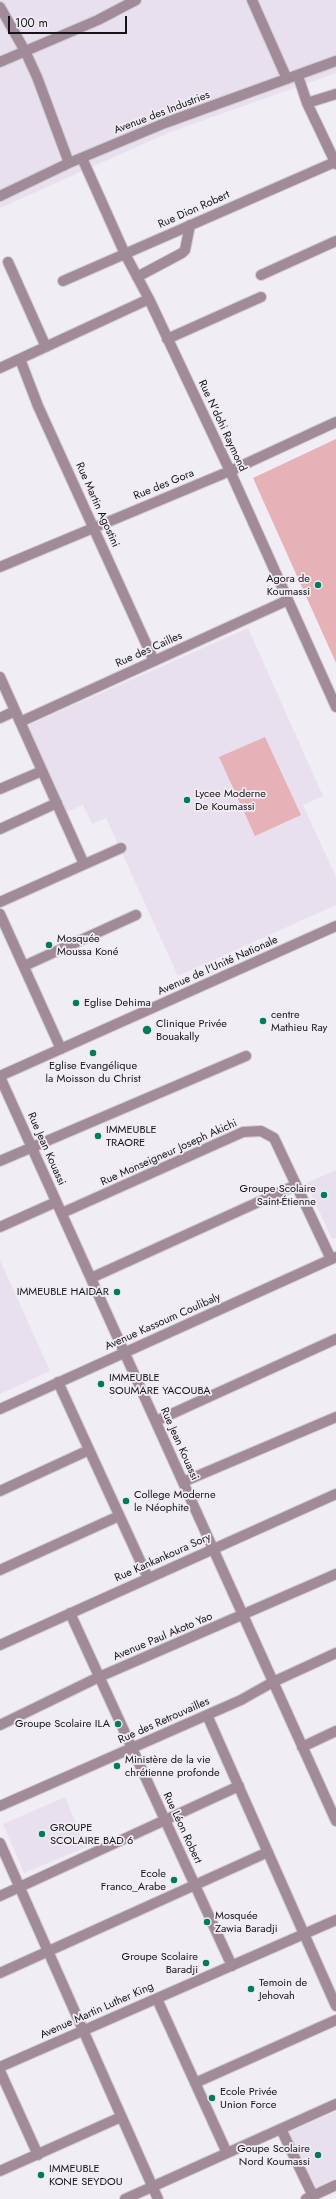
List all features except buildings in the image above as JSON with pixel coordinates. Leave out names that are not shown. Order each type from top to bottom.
[{"type":"street","points":[[0,62],[98,20],[136,0]]},
{"type":"street","points":[[252,0],[287,79]]},
{"type":"street","points":[[0,7],[25,50],[45,96],[69,163]]},
{"type":"street","name":"Avenue des Industries","points":[[0,196],[69,163],[165,123],[336,61]]},
{"type":"street","points":[[298,76],[307,103],[335,163]]},
{"type":"street","points":[[307,103],[336,94]]},
{"type":"street","name":"Rue N'dohi Raymond","points":[[82,158],[125,254],[149,299],[230,471],[336,707]]},
{"type":"street","name":"Rue Dion Robert","points":[[63,281],[335,163]]},
{"type":"street","points":[[137,277],[182,253],[190,225]]},
{"type":"street","points":[[261,275],[336,241]]},
{"type":"street","points":[[8,262],[46,347]]},
{"type":"street","points":[[168,339],[261,297]]},
{"type":"street","points":[[0,368],[149,299]]},
{"type":"street","name":"Rue Martin Agostini","points":[[20,359],[38,406],[94,526],[154,661]]},
{"type":"street","name":"Rue des Gora","points":[[0,567],[94,526],[230,471],[336,422]]},
{"type":"street","name":"Rue des Cailles","points":[[20,722],[288,600]]},
{"type":"street","points":[[0,678],[84,864]]},
{"type":"street","points":[[0,718],[15,711]]},
{"type":"street","points":[[0,789],[42,771]]},
{"type":"street","points":[[0,829],[57,803]]},
{"type":"street","points":[[0,902],[121,848]]},
{"type":"street","points":[[0,914],[61,1049]]},
{"type":"street","points":[[24,966],[136,915]]},
{"type":"street","name":"Avenue de l'Unité Nationale","points":[[0,1076],[336,926]]},
{"type":"street","points":[[0,1161],[246,1056]]},
{"type":"street","name":"Rue Jean Kouassi","points":[[0,1076],[302,1747],[333,1807],[336,1821]]},
{"type":"street","name":"Rue Monseigneur Joseph Akichi","points":[[62,1213],[242,1132],[261,1131],[274,1138],[334,1261]]},
{"type":"street","points":[[91,1278],[296,1185]]},
{"type":"street","points":[[0,1227],[56,1202]]},
{"type":"street","name":"Avenue Kassoum Coulibaly","points":[[0,1409],[334,1261]]},
{"type":"street","points":[[156,1421],[336,1339]]},
{"type":"street","points":[[58,1382],[148,1578]]},
{"type":"street","points":[[183,1482],[336,1417]]},
{"type":"street","points":[[0,1491],[89,1450]]},
{"type":"street","name":"Rue Kankankoura Sory","points":[[0,1645],[336,1494]]},
{"type":"street","points":[[0,1570],[119,1516]]},
{"type":"street","name":"Avenue Paul Akoto Yao","points":[[0,1725],[99,1677],[243,1616],[336,1574]]},
{"type":"street","name":"Rue Léon Robert","points":[[70,1613],[232,1966]]},
{"type":"street","name":"Rue des Retrouvailles","points":[[0,1806],[241,1700],[273,1682],[336,1653]]},
{"type":"street","points":[[207,1715],[336,2006]]},
{"type":"street","points":[[302,1747],[336,1732]]},
{"type":"street","points":[[0,1896],[239,1786]]},
{"type":"street","points":[[0,1843],[82,2031],[158,2199]]},
{"type":"street","points":[[0,1973],[268,1852]]},
{"type":"street","name":"Avenue Martin Luther King","points":[[0,2067],[336,1920]]},
{"type":"street","points":[[157,1999],[227,2153]]},
{"type":"street","points":[[195,2083],[336,2020]]},
{"type":"street","points":[[0,2071],[38,2155]]},
{"type":"street","points":[[125,2199],[336,2104]]},
{"type":"street","points":[[0,2171],[121,2117]]},
{"type":"street","points":[[281,2129],[310,2197],[336,2185]]},
{"type":"shaded area","points":[[0,0],[336,0],[336,73],[168,133],[0,208]]},
{"type":"shaded area","name":"Agora de Koumassi","points":[[336,439],[336,663],[253,478]]},
{"type":"shaded area","name":"Lycee Moderne De Koumassi","points":[[248,628],[323,796],[303,805],[336,877],[336,905],[178,976],[106,818],[92,824],[83,805],[66,812],[27,726]]},
{"type":"shaded area","points":[[265,737],[301,815],[255,836],[219,757]]},
{"type":"shaded area","name":"Groupe Scolaire Saint-Étienne","points":[[336,1170],[336,1238],[332,1239],[306,1183]]},
{"type":"shaded area","points":[[0,1260],[50,1371],[0,1394]]},
{"type":"shaded area","points":[[65,1797],[86,1847],[24,1873],[3,1824]]},
{"type":"shaded area","name":"Goupe Scolaire Nord Koumassi","points":[[336,2111],[336,2178],[314,2188],[289,2132]]},
{"type":"place","name":"Agora de Koumassi","points":[[318,585]]},
{"type":"place","name":"Lycee Moderne De Koumassi","points":[[187,800]]},
{"type":"place","name":"Mosquée Moussa Koné","points":[[49,945]]},
{"type":"place","name":"Eglise Dehima","points":[[76,1003]]},
{"type":"place","name":"centre Mathieu Ray","points":[[263,1021]]},
{"type":"place","name":"Clinique Privée Bouakally","points":[[147,1030]]},
{"type":"place","name":"Eglise Evangélique la Moisson du Christ","points":[[93,1053]]},
{"type":"place","name":"IMMEUBLE TRAORE","points":[[98,1136]]},
{"type":"place","name":"Groupe Scolaire Saint-Étienne","points":[[324,1195]]},
{"type":"place","name":"IMMEUBLE HAIDAR","points":[[117,1292]]},
{"type":"place","name":"IMMEUBLE SOUMARE YACOUBA","points":[[101,1384]]},
{"type":"place","name":"College Moderne le Néophite","points":[[126,1501]]},
{"type":"place","name":"Groupe Scolaire ILA","points":[[118,1724]]},
{"type":"place","name":"Ministère de la vie chrétienne profonde","points":[[117,1766]]},
{"type":"place","name":"GROUPE SCOLAIRE BAD 6","points":[[42,1834]]},
{"type":"place","name":"Ecole Franco_Arabe","points":[[174,1880]]},
{"type":"place","name":"Mosquée Zawia Baradji","points":[[207,1922]]},
{"type":"place","name":"Groupe Scolaire Baradji","points":[[206,1963]]},
{"type":"place","name":"Temoin de Jehovah","points":[[251,1989]]},
{"type":"place","name":"Ecole Privée Union Force","points":[[212,2098]]},
{"type":"place","name":"Goupe Scolaire Nord Koumassi","points":[[318,2155]]},
{"type":"place","name":"IMMEUBLE KONE SEYDOU","points":[[41,2175]]}]
